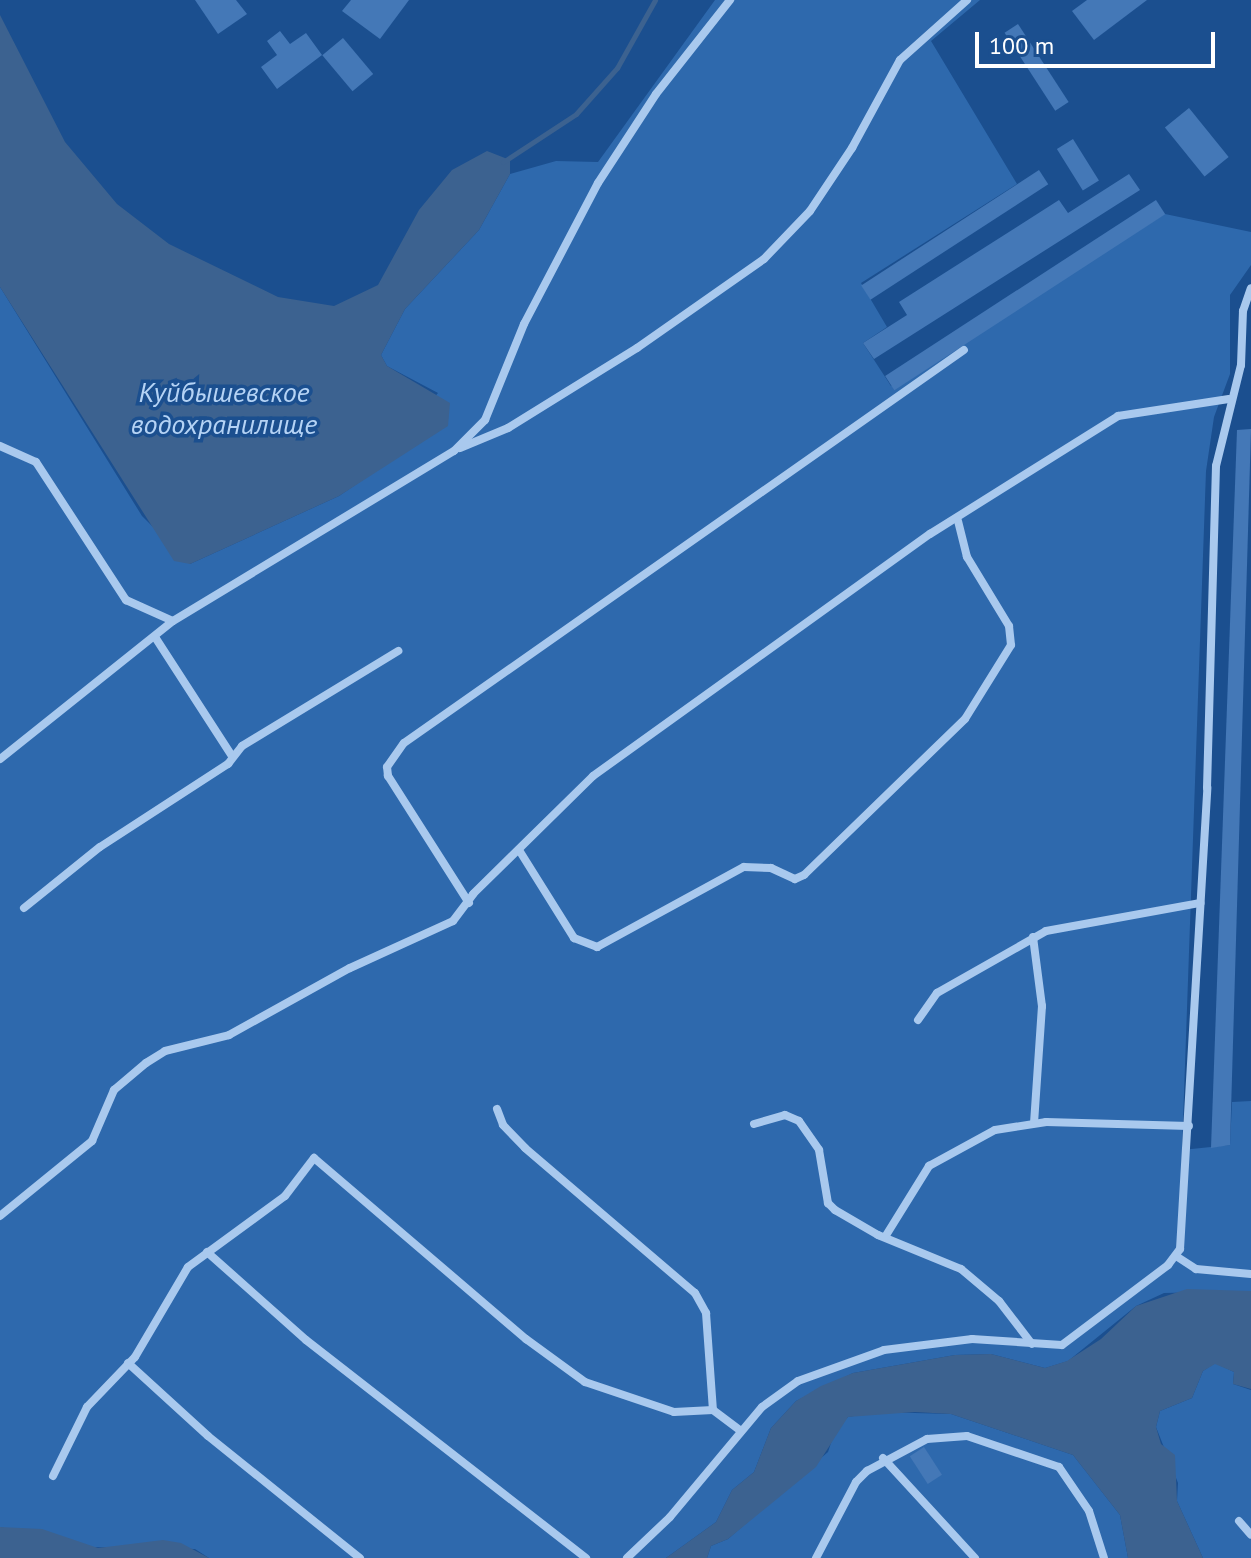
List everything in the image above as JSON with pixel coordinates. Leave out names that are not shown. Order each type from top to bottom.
[{"type":"street","points":[[454,451],[485,420],[524,324],[598,183],[656,94],[730,0]]},
{"type":"street","points":[[0,759],[173,621],[454,451],[508,428],[700,307],[764,259],[810,211],[852,148],[900,60],[967,0]]},
{"type":"street","points":[[627,1558],[670,1517],[762,1407],[798,1381],[859,1356],[972,1339],[1062,1345],[1176,1256],[1189,1126],[1216,466],[1229,399],[1241,365],[1243,311],[1251,288]]},
{"type":"street","points":[[469,903],[392,787],[387,767],[404,743],[964,350]]},
{"type":"street","points":[[0,1216],[92,1141],[114,1090],[146,1063],[165,1051],[229,1035],[350,968],[453,921],[593,776],[930,534],[958,521],[1118,416],[1229,399]]},
{"type":"street","points":[[0,446],[36,462],[126,600],[173,621]]},
{"type":"street","points":[[519,850],[574,938],[597,947],[744,867],[771,868],[795,879],[804,875],[965,719],[1011,645],[1009,626],[967,557],[958,521]]},
{"type":"street","points":[[155,637],[232,756]]},
{"type":"street","points":[[24,908],[100,847],[232,756],[398,651]]},
{"type":"street","points":[[918,1020],[937,993],[1033,937],[1061,927],[1200,903]]},
{"type":"street","points":[[1033,937],[1042,1006],[1034,1123]]},
{"type":"street","points":[[497,1109],[503,1125],[525,1148],[695,1293],[706,1313],[713,1410]]},
{"type":"street","points":[[754,1124],[785,1115],[799,1121],[819,1150],[828,1203],[853,1223],[961,1269],[999,1301],[1032,1344]]},
{"type":"street","points":[[885,1237],[929,1166],[980,1136],[1034,1123],[1189,1126]]},
{"type":"street","points":[[53,1476],[87,1407],[128,1363],[188,1267],[285,1196],[314,1158],[526,1339],[585,1382],[674,1412],[713,1410],[741,1431]]},
{"type":"street","points":[[207,1252],[306,1340],[586,1558]]},
{"type":"street","points":[[1176,1256],[1196,1269],[1251,1274]]},
{"type":"street","points":[[128,1363],[185,1416],[360,1558]]},
{"type":"street","points":[[816,1558],[856,1482],[883,1458],[927,1439],[967,1436],[1047,1459],[1059,1467],[1089,1511],[1104,1558]]},
{"type":"street","points":[[883,1458],[975,1558]]},
{"type":"street","points":[[1239,1521],[1251,1535]]},
{"type":"shaded area","points":[[715,0],[980,0],[931,41],[1017,184],[861,283],[887,327],[863,343],[891,386],[1165,214],[1251,232],[1251,265],[1230,295],[1230,374],[1214,417],[1206,471],[1182,1150],[1230,1145],[1232,1102],[1251,1101],[1251,1291],[1164,1293],[1136,1306],[1068,1361],[1045,1368],[991,1354],[955,1355],[853,1373],[796,1401],[771,1428],[754,1472],[732,1490],[716,1522],[666,1558],[209,1558],[195,1549],[88,1547],[0,1527],[0,287],[142,516],[190,564],[339,496],[364,479],[438,393],[387,366],[381,355],[405,309],[479,230],[510,174],[556,161],[598,162]]},
{"type":"shaded area","points":[[1215,1363],[1234,1372],[1233,1384],[1251,1390],[1251,1558],[1203,1558],[1177,1501],[1178,1483],[1156,1427],[1160,1411],[1192,1398],[1203,1371]]},
{"type":"shaded area","points":[[878,1412],[951,1414],[1073,1455],[1120,1515],[1128,1558],[707,1558],[711,1546],[728,1539],[828,1452],[835,1431],[848,1417]]},
{"type":"water","name":"Куйбышевское водохранилище","points":[[0,15],[65,142],[117,204],[169,244],[278,297],[334,306],[378,285],[419,210],[452,170],[487,151],[510,160],[510,174],[479,230],[405,309],[381,355],[387,366],[450,403],[448,426],[339,496],[190,564],[174,561],[0,287]]},
{"type":"water","points":[[1187,1289],[1251,1291],[1251,1389],[1233,1384],[1234,1372],[1215,1364],[1203,1371],[1192,1398],[1160,1411],[1156,1427],[1161,1444],[1175,1455],[1177,1501],[1203,1558],[1128,1558],[1120,1515],[1073,1455],[951,1414],[915,1412],[848,1417],[816,1467],[728,1539],[711,1546],[707,1558],[666,1558],[716,1522],[732,1490],[754,1472],[771,1428],[796,1401],[821,1386],[853,1373],[955,1355],[991,1354],[1045,1368],[1067,1361],[1101,1339],[1136,1306]]},
{"type":"water","points":[[0,1527],[42,1529],[98,1548],[163,1540],[181,1543],[209,1558],[0,1558]]},
{"type":"building","points":[[195,0],[236,0],[247,14],[218,34]]},
{"type":"building","points":[[351,0],[409,0],[380,39],[342,11]]},
{"type":"building","points":[[1087,0],[1147,0],[1094,40],[1072,11]]},
{"type":"building","points":[[1018,24],[1069,102],[1055,111],[1005,33]]},
{"type":"building","points":[[280,31],[290,44],[306,33],[322,55],[277,89],[261,67],[277,55],[267,41]]},
{"type":"building","points":[[343,38],[373,74],[353,91],[322,55]]},
{"type":"building","points":[[1189,108],[1229,157],[1205,176],[1165,128]]},
{"type":"building","points":[[1073,139],[1099,181],[1083,191],[1057,149]]},
{"type":"building","points":[[1039,170],[1048,184],[870,300],[861,285]]},
{"type":"building","points":[[1129,174],[1140,190],[874,359],[863,343],[907,315],[899,302],[1059,200],[1068,213]]},
{"type":"building","points":[[1156,200],[1165,214],[894,390],[885,376]]},
{"type":"building","points":[[1251,429],[1230,1145],[1211,1148],[1237,430]]},
{"type":"building","points":[[924,1447],[942,1475],[928,1484],[910,1456]]},
{"type":"waterway","points":[[503,162],[576,114],[617,68],[655,0]]}]
